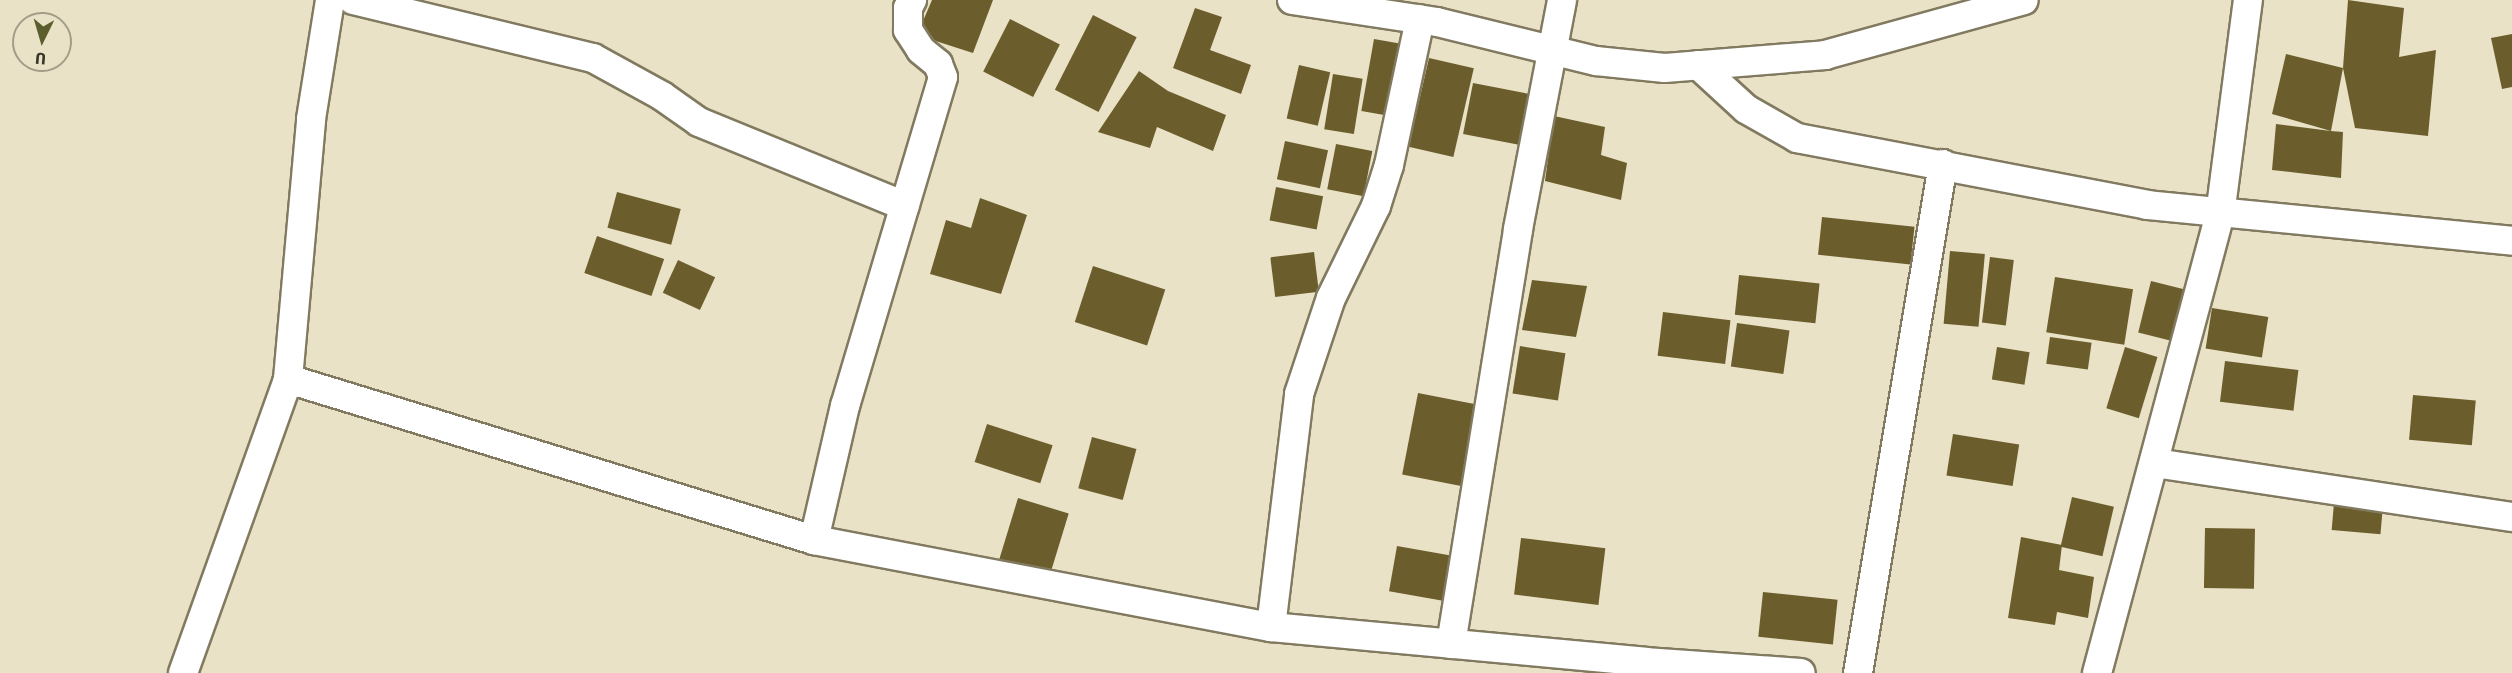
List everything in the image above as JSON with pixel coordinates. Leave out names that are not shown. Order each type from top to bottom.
[{"type":"street","points":[[183,673],[288,379],[311,119],[330,0]]},
{"type":"street","points":[[353,0],[593,58],[662,96],[699,122],[905,206]]},
{"type":"street","points":[[814,540],[845,406],[943,77],[938,64],[921,50],[908,30],[908,8],[912,0]]},
{"type":"street","points":[[1292,0],[1420,19],[1596,61],[1665,68],[1826,55],[1956,9],[2024,0]]},
{"type":"street","points":[[1451,644],[1518,229],[1562,0]]},
{"type":"street","points":[[2097,673],[2220,215],[2248,0]]},
{"type":"street","points":[[1271,627],[1299,394],[1331,298],[1379,196],[1420,19]]},
{"type":"street","points":[[1698,65],[1746,109],[1797,138],[1943,164],[2147,206],[2220,215],[2512,241]]},
{"type":"street","points":[[1858,673],[1943,164]]},
{"type":"street","points":[[288,379],[814,540],[1271,627],[1451,644],[1644,668],[1801,673]]},
{"type":"street","points":[[2155,463],[2512,517]]},
{"type":"building","points":[[932,0],[993,0],[973,53],[917,35]]},
{"type":"building","points":[[2348,0],[2404,8],[2399,57],[2436,50],[2428,136],[2355,128],[2343,68]]},
{"type":"building","points":[[1195,8],[1222,17],[1210,50],[1251,65],[1241,94],[1173,68]]},
{"type":"building","points":[[1093,15],[1137,37],[1099,112],[1055,90]]},
{"type":"building","points":[[1010,19],[1060,44],[1033,97],[983,72]]},
{"type":"building","points":[[2512,34],[2512,87],[2502,89],[2491,38]]},
{"type":"building","points":[[1374,39],[1403,44],[1390,116],[1361,111]]},
{"type":"building","points":[[2286,54],[2343,68],[2331,131],[2272,114]]},
{"type":"building","points":[[1429,58],[1474,68],[1453,157],[1409,147]]},
{"type":"building","points":[[1299,65],[1330,72],[1318,126],[1287,119]]},
{"type":"building","points":[[1139,71],[1168,91],[1226,115],[1213,151],[1157,127],[1150,148],[1098,132]]},
{"type":"building","points":[[1333,74],[1363,79],[1354,134],[1324,129]]},
{"type":"building","points":[[1473,83],[1534,95],[1524,146],[1463,134]]},
{"type":"building","points":[[1554,116],[1605,127],[1601,155],[1627,163],[1621,200],[1545,181]]},
{"type":"building","points":[[2276,124],[2343,132],[2341,178],[2272,170]]},
{"type":"building","points":[[1285,141],[1328,150],[1320,188],[1277,179]]},
{"type":"building","points":[[1336,144],[1372,151],[1364,196],[1327,189]]},
{"type":"building","points":[[1276,187],[1323,196],[1317,230],[1270,220]]},
{"type":"building","points":[[617,192],[681,209],[671,245],[607,228]]},
{"type":"building","points":[[980,198],[1027,215],[1001,294],[930,274],[946,220],[971,228]]},
{"type":"building","points":[[1822,217],[1914,227],[1911,265],[1818,255]]},
{"type":"building","points":[[597,236],[664,259],[651,296],[584,273]]},
{"type":"building","points":[[1950,251],[1985,254],[1979,327],[1944,324]]},
{"type":"building","points":[[1314,252],[1319,292],[1275,297],[1270,257]]},
{"type":"building","points":[[1990,257],[2014,260],[2006,325],[1982,323]]},
{"type":"building","points":[[678,260],[715,277],[700,310],[663,293]]},
{"type":"building","points":[[1093,266],[1165,289],[1147,346],[1075,322]]},
{"type":"building","points":[[1739,275],[1820,283],[1815,323],[1735,315]]},
{"type":"building","points":[[2055,277],[2133,289],[2124,345],[2046,332]]},
{"type":"building","points":[[1532,280],[1587,286],[1576,337],[1522,330]]},
{"type":"building","points":[[2151,281],[2187,290],[2174,341],[2138,332]]},
{"type":"building","points":[[2212,308],[2268,317],[2262,357],[2206,348]]},
{"type":"building","points":[[1663,312],[1730,320],[1725,364],[1658,356]]},
{"type":"building","points":[[1737,323],[1789,330],[1783,374],[1731,367]]},
{"type":"building","points":[[2050,337],[2092,343],[2088,370],[2046,364]]},
{"type":"building","points":[[1520,346],[1565,353],[1558,401],[1512,393]]},
{"type":"building","points":[[1997,347],[2030,352],[2024,385],[1992,380]]},
{"type":"building","points":[[2125,347],[2158,357],[2139,418],[2106,408]]},
{"type":"building","points":[[2225,361],[2298,370],[2293,411],[2220,402]]},
{"type":"building","points":[[1418,393],[1477,404],[1461,486],[1402,474]]},
{"type":"building","points":[[2413,395],[2476,400],[2472,445],[2409,440]]},
{"type":"building","points":[[987,424],[1053,445],[1040,483],[975,462]]},
{"type":"building","points":[[1953,434],[2019,444],[2013,486],[1946,475]]},
{"type":"building","points":[[1092,437],[1136,449],[1123,500],[1078,488]]},
{"type":"building","points":[[2072,497],[2114,507],[2102,556],[2061,547]]},
{"type":"building","points":[[1018,498],[1069,513],[1050,575],[999,559]]},
{"type":"building","points":[[2334,503],[2383,507],[2380,534],[2332,530]]},
{"type":"building","points":[[2205,528],[2255,529],[2254,589],[2204,588]]},
{"type":"building","points":[[2021,537],[2062,545],[2059,570],[2094,577],[2088,618],[2057,612],[2055,625],[2008,618]]},
{"type":"building","points":[[1521,538],[1605,548],[1598,605],[1514,595]]},
{"type":"building","points":[[1397,546],[1455,556],[1447,602],[1389,591]]},
{"type":"building","points":[[1763,592],[1838,600],[1833,645],[1758,637]]}]
